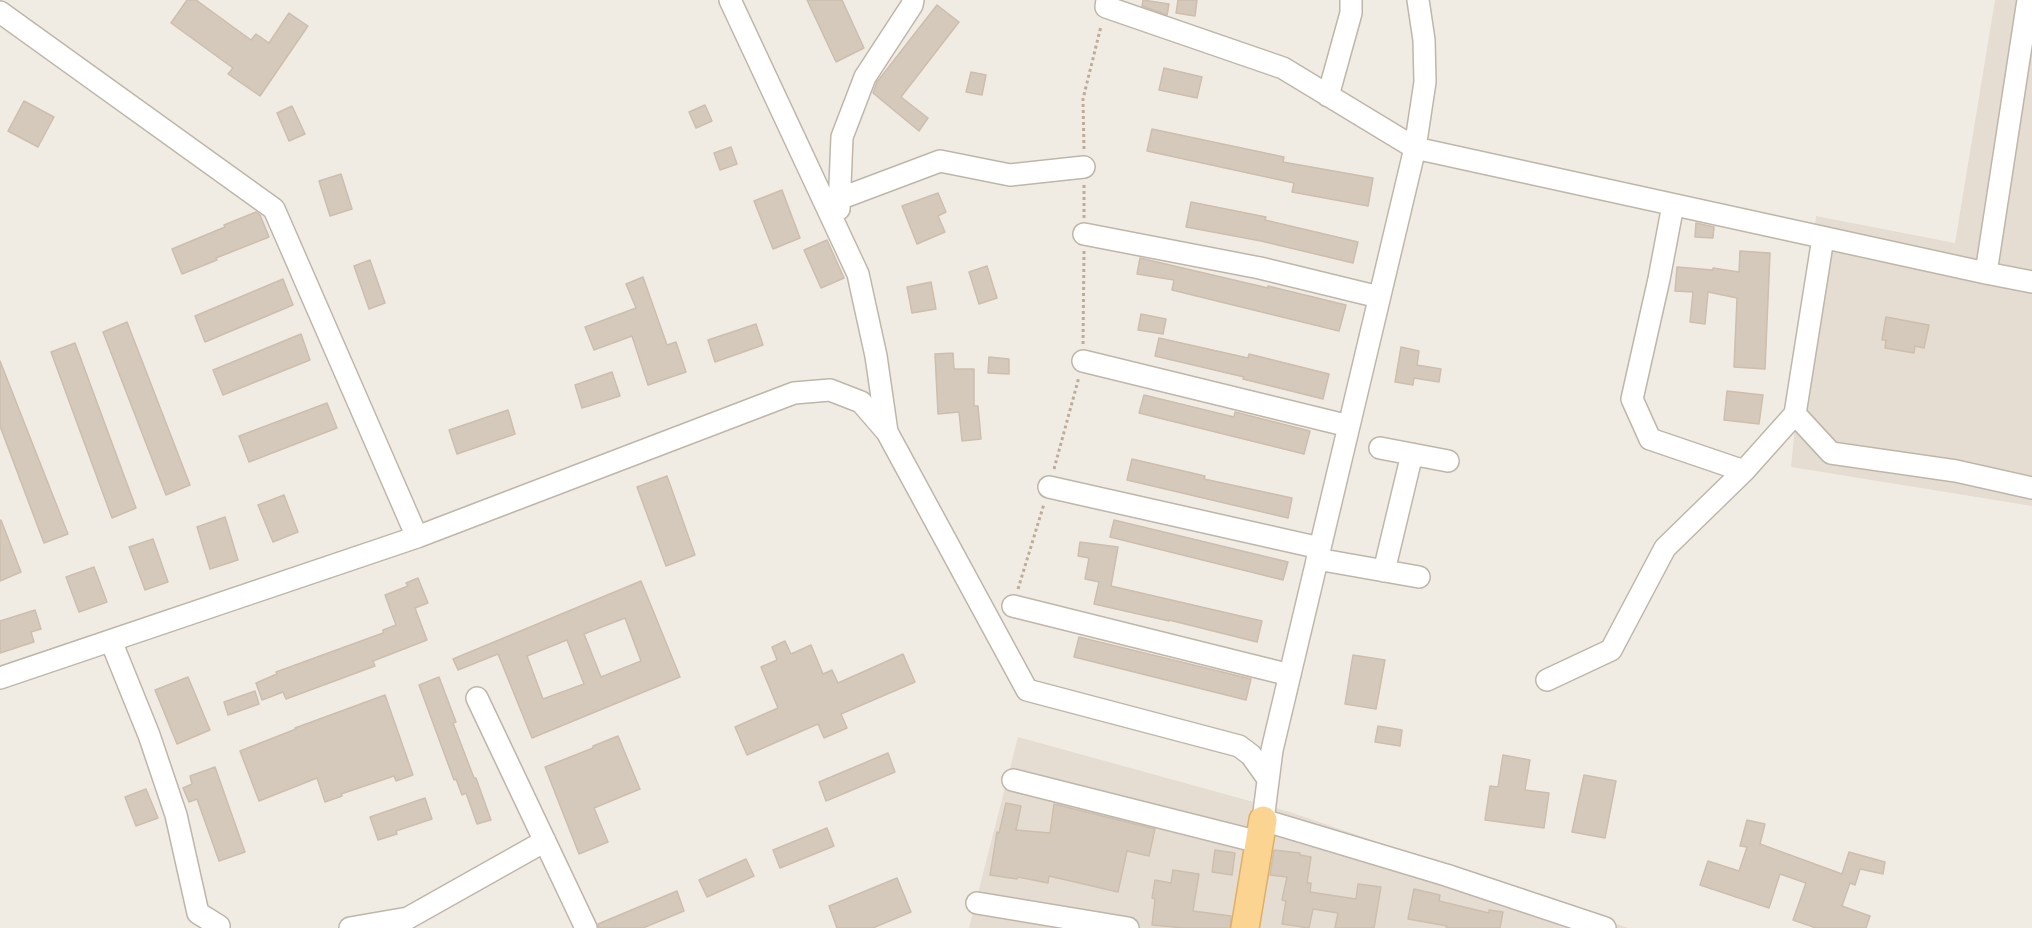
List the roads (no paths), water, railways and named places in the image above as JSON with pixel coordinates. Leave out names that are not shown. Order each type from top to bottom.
[{"type":"main road","points":[[1245,928],[1261,831]]},
{"type":"street","points":[[730,0],[858,274],[876,356],[887,432]]},
{"type":"street","points":[[838,231],[842,137],[865,77],[913,0]]},
{"type":"street","points":[[1328,96],[1351,13],[1351,0]]},
{"type":"street","points":[[1261,831],[1278,726],[1415,148],[1425,82],[1424,40],[1418,0]]},
{"type":"street","points":[[1986,273],[2028,0]]},
{"type":"street","points":[[1106,3],[1283,68],[1415,148],[2032,282]]},
{"type":"street","points":[[0,12],[274,208],[417,537]]},
{"type":"street","points":[[839,199],[940,161],[1010,175],[1084,167]]},
{"type":"street","points":[[1672,205],[1659,279],[1632,399],[1650,439],[1744,471]]},
{"type":"street","points":[[1084,234],[1260,268],[1379,297]]},
{"type":"street","points":[[1547,680],[1611,650],[1665,548],[1744,471],[1795,414],[1823,238]]},
{"type":"street","points":[[1083,361],[1349,426]]},
{"type":"street","points":[[0,678],[417,537],[794,393],[830,390],[861,402],[887,432],[1027,690],[1239,746],[1251,755],[1268,779]]},
{"type":"street","points":[[1795,414],[1831,453],[1956,471],[2032,488]]},
{"type":"street","points":[[1380,448],[1448,461]]},
{"type":"street","points":[[1384,571],[1412,454]]},
{"type":"street","points":[[1049,487],[1384,571],[1419,577]]},
{"type":"street","points":[[1013,606],[1290,675]]},
{"type":"street","points":[[111,641],[149,735],[176,814],[198,913],[224,927]]},
{"type":"street","points":[[477,698],[586,928]]},
{"type":"street","points":[[1239,746],[1267,737],[1278,726]]},
{"type":"street","points":[[1013,780],[1261,831],[1446,875],[1605,928]]},
{"type":"street","points":[[350,928],[408,918],[545,841]]},
{"type":"street","points":[[977,903],[1128,928]]}]
